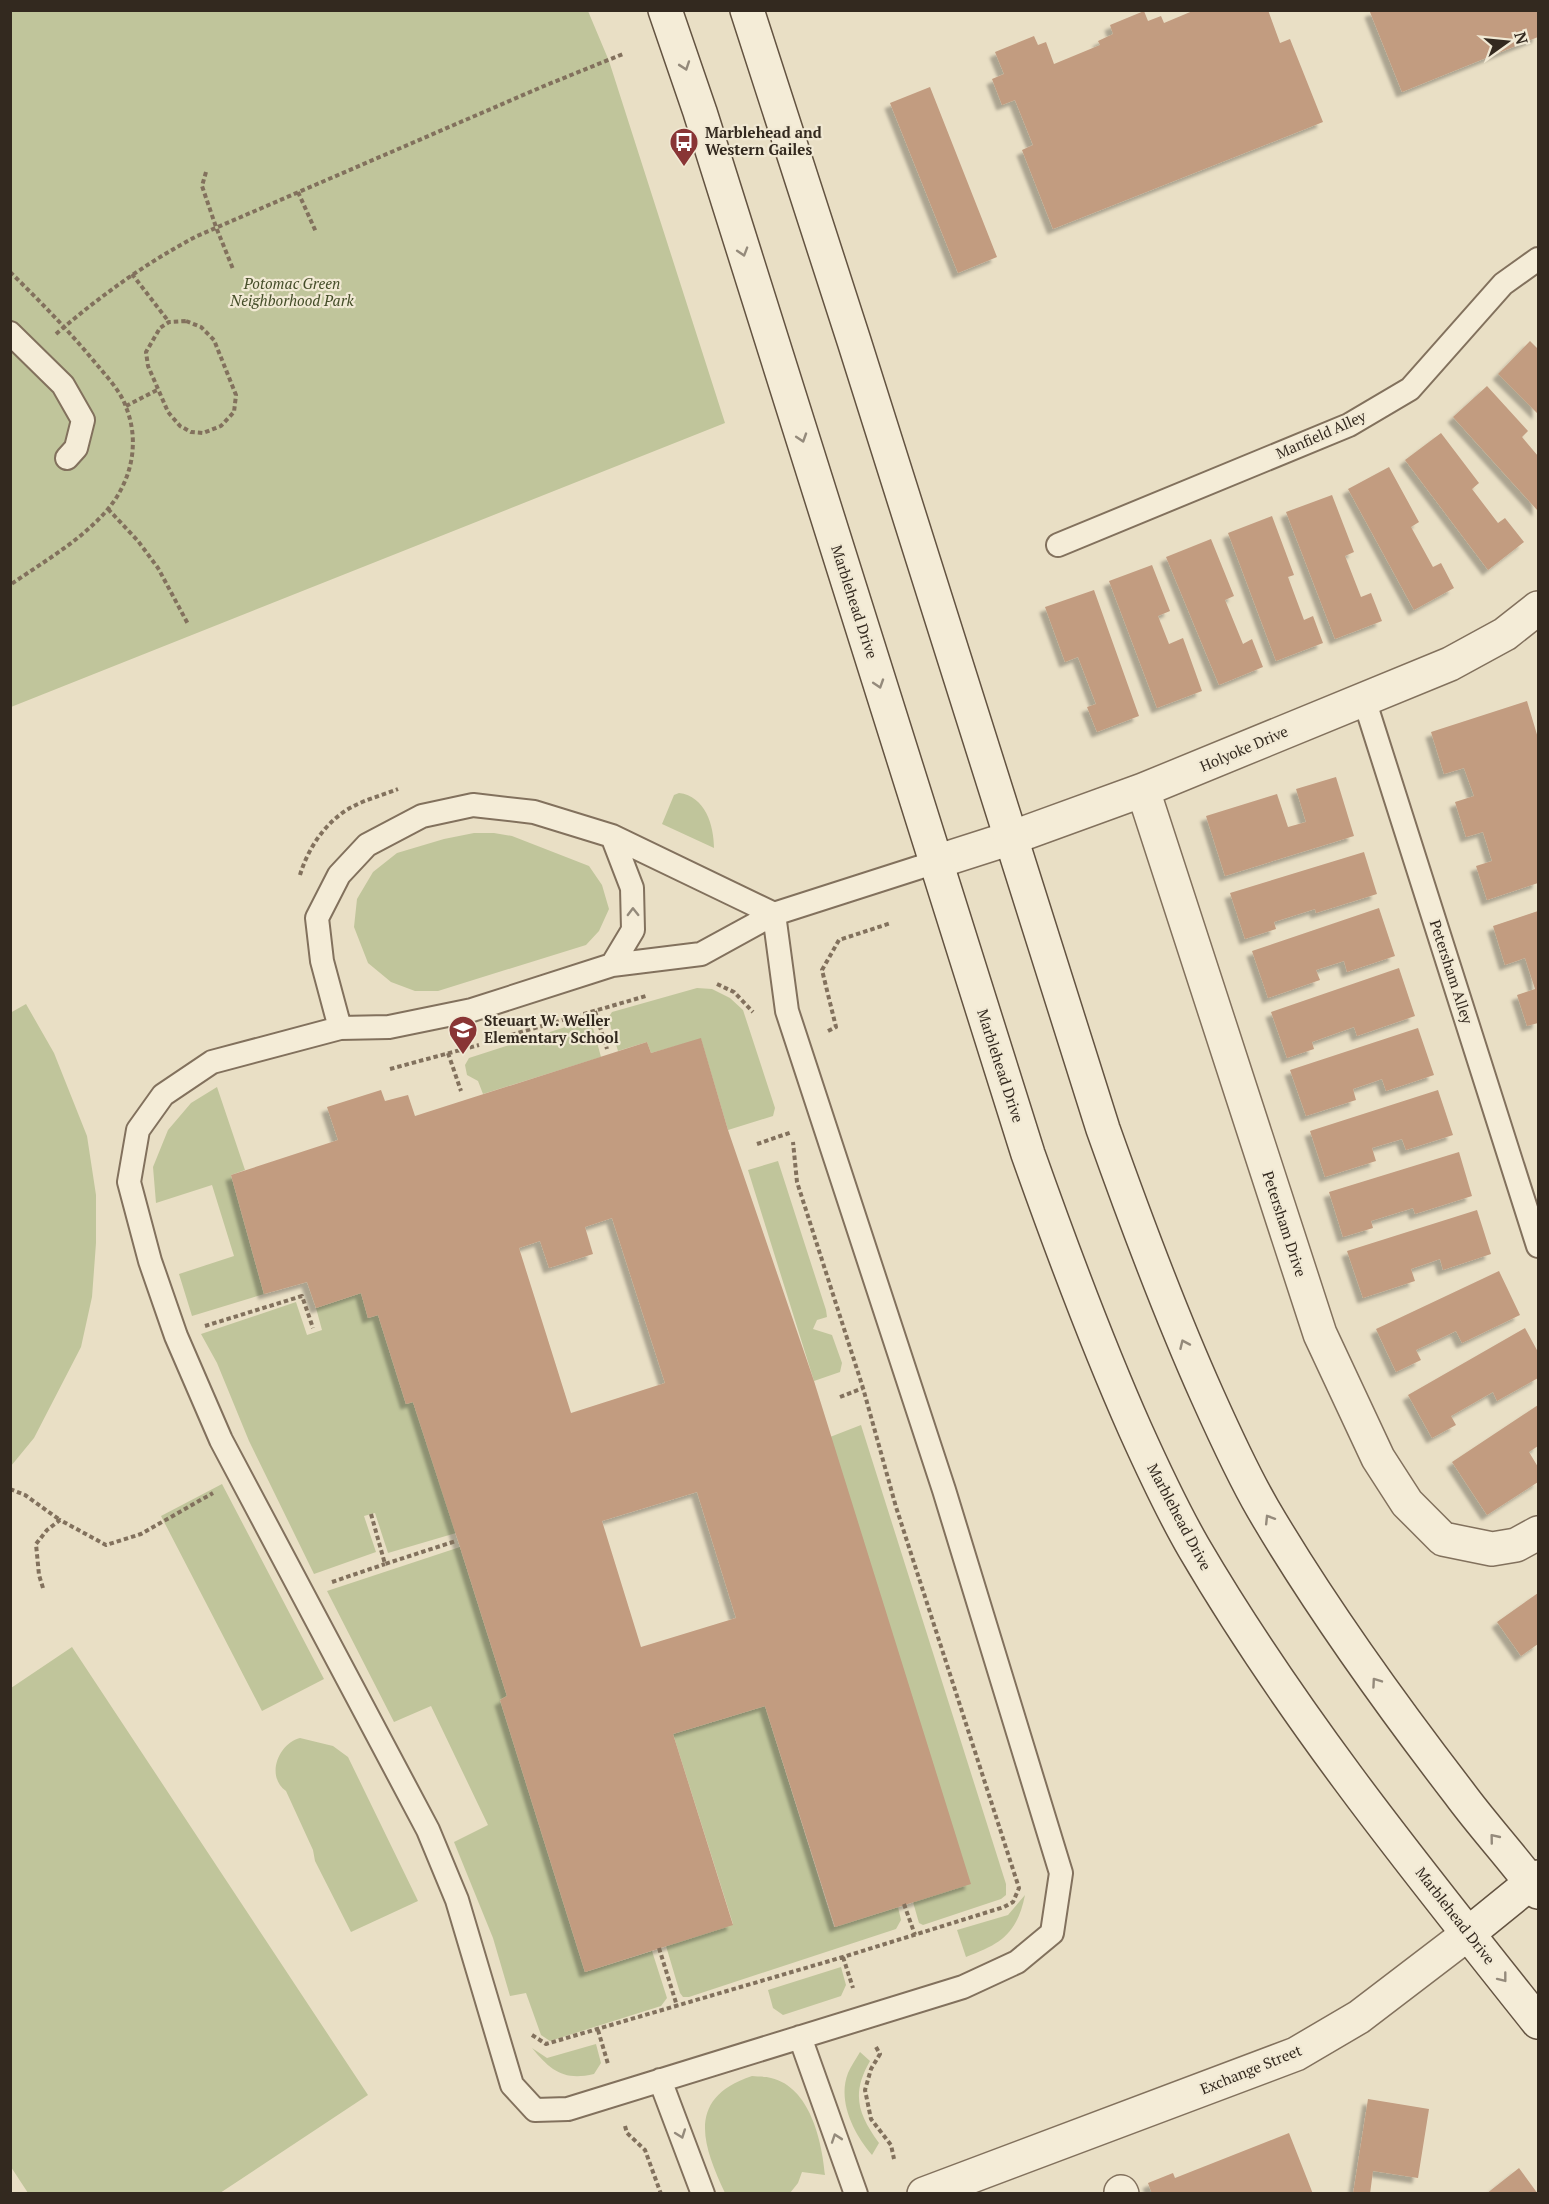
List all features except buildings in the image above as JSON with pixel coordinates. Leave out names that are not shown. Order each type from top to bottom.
[{"type":"street","name":"Marblehead Drive","points":[[665,10],[700,112],[1028,1154],[1065,1260],[1104,1359],[1150,1463],[1193,1547],[1249,1637],[1315,1734],[1404,1852],[1539,2022]]},
{"type":"street","points":[[747,10],[1099,1118],[1177,1329],[1222,1429],[1262,1508],[1316,1593],[1373,1678],[1460,1794],[1536,1884]]},
{"type":"street","name":"Holyoke Drive","points":[[936,862],[1011,838],[1143,790],[1450,664],[1505,634],[1539,608]]},
{"type":"street","name":"Petersham Drive","points":[[1143,790],[1320,1334],[1378,1458],[1407,1503],[1443,1539],[1492,1549],[1516,1545],[1539,1533]]},
{"type":"street","name":"Exchange Street","points":[[924,2193],[1296,2054],[1359,2017],[1536,1884]]},
{"type":"lane","name":"Manfield Alley","points":[[1058,545],[1349,425],[1410,389],[1503,284],[1539,259]]},
{"type":"lane","points":[[10,333],[63,385],[83,420],[75,448],[67,458]]},
{"type":"lane","name":"Petersham Alley","points":[[1364,699],[1539,1246]]},
{"type":"lane","points":[[340,1028],[322,961],[317,918],[339,875],[367,845],[422,816],[473,805],[534,812],[612,836],[774,914]]},
{"type":"lane","points":[[612,836],[632,888],[633,930],[612,965]]},
{"type":"lane","points":[[774,914],[787,1011],[944,1490],[1061,1873],[1052,1933],[1017,1962],[963,1987],[568,2109],[535,2110],[512,2085],[457,1900],[428,1830],[240,1478],[176,1336],[150,1261],[129,1182],[138,1130],[163,1095],[212,1062],[340,1028],[389,1027],[472,1010],[612,965],[701,954],[774,914],[936,862]]},
{"type":"lane","points":[[800,2037],[856,2193]]},
{"type":"lane","points":[[660,2079],[703,2193]]},
{"type":"path","points":[[32,354],[157,256],[216,227],[623,54]]},
{"type":"path","points":[[206,172],[202,186],[233,269]]},
{"type":"path","points":[[298,192],[316,232]]},
{"type":"path","points":[[132,274],[170,322]]},
{"type":"path","points":[[186,321],[201,327],[214,340],[236,395],[234,412],[221,426],[203,433],[191,432],[180,426],[168,412],[148,366],[146,352],[160,328],[170,322],[186,321]]},
{"type":"path","points":[[126,406],[159,389]]},
{"type":"path","points":[[108,509],[138,541],[158,568],[188,624]]},
{"type":"path","points":[[825,1033],[836,1027],[822,970],[838,940],[891,923]]},
{"type":"path","points":[[710,982],[734,992],[752,1008],[755,1020]]},
{"type":"path","points":[[493,1040],[648,995]]},
{"type":"path","points":[[595,1011],[607,1049]]},
{"type":"path","points":[[390,1069],[482,1044]]},
{"type":"path","points":[[448,1053],[461,1091]]},
{"type":"path","points":[[531,2034],[546,2044],[598,2031],[1004,1907],[1013,1902],[1019,1888],[896,1507],[863,1388],[797,1182],[789,1121]]},
{"type":"path","points":[[757,1144],[792,1132]]},
{"type":"path","points":[[176,1336],[302,1296],[313,1328]]},
{"type":"path","points":[[840,1397],[863,1388]]},
{"type":"path","points":[[10,1489],[25,1495],[60,1520],[106,1545],[141,1534],[240,1478]]},
{"type":"path","points":[[371,1514],[385,1564]]},
{"type":"path","points":[[43,1588],[39,1575],[36,1544],[47,1530],[60,1520]]},
{"type":"path","points":[[301,1593],[456,1541]]},
{"type":"path","points":[[904,1904],[915,1935]]},
{"type":"path","points":[[659,1948],[677,2006]]},
{"type":"path","points":[[843,1957],[855,1995]]},
{"type":"path","points":[[598,2031],[608,2066]]},
{"type":"path","points":[[872,2038],[880,2054],[871,2069],[865,2090],[871,2119],[891,2145],[894,2159]]},
{"type":"path","points":[[624,2122],[627,2133],[645,2150],[662,2193]]},
{"type":"green space","name":"Potomac Green Neighborhood Park","points":[[11,11],[588,11],[609,61],[725,423],[11,707]]},
{"type":"green space","points":[[679,793],[688,795],[702,806],[710,821],[714,848],[662,824],[674,795]]},
{"type":"green space","points":[[474,833],[512,836],[589,866],[602,885],[609,909],[599,931],[586,945],[438,991],[415,991],[391,982],[368,963],[354,927],[357,899],[373,872],[397,853]]},
{"type":"green space","points":[[697,988],[712,989],[730,998],[743,1010],[775,1108],[773,1116],[728,1130],[701,1039],[651,1053],[647,1042],[618,1051],[608,1018],[612,1012]]},
{"type":"green space","points":[[26,1004],[54,1053],[87,1136],[96,1195],[96,1243],[92,1297],[81,1347],[34,1438],[11,1466],[10,1013]]},
{"type":"green space","points":[[584,1021],[592,1024],[601,1057],[483,1094],[478,1081],[467,1075],[465,1065],[469,1058]]},
{"type":"green space","points":[[217,1087],[245,1170],[231,1175],[264,1294],[192,1316],[179,1274],[234,1256],[212,1185],[156,1203],[153,1167],[168,1130],[191,1103]]},
{"type":"green space","points":[[778,1161],[826,1310],[827,1317],[817,1320],[813,1329],[832,1335],[842,1363],[840,1372],[814,1381],[748,1170]]},
{"type":"green space","points":[[361,1293],[368,1318],[378,1315],[406,1404],[413,1402],[456,1533],[388,1553],[375,1513],[364,1516],[376,1552],[314,1574],[249,1441],[217,1363],[201,1334],[296,1302],[307,1335],[322,1330],[316,1308]]},
{"type":"green space","points":[[861,1425],[1006,1884],[1006,1895],[1001,1899],[923,1925],[919,1923],[913,1902],[830,1437]]},
{"type":"green space","points":[[222,1484],[324,1679],[262,1711],[161,1516]]},
{"type":"green space","points":[[460,1547],[507,1696],[500,1700],[585,1972],[652,1951],[667,1998],[661,2006],[550,2041],[541,2035],[526,1993],[510,1996],[493,1938],[454,1842],[488,1825],[431,1706],[394,1722],[327,1591]]},
{"type":"green space","points":[[72,1647],[368,2095],[220,2193],[28,2193],[11,2167],[11,1688]]},
{"type":"green space","points":[[765,1706],[834,1927],[898,1907],[901,1920],[896,1929],[689,1997],[683,1997],[666,1946],[733,1924],[673,1734]]},
{"type":"green space","points":[[300,1738],[333,1746],[348,1757],[418,1901],[351,1932],[315,1861],[313,1850],[286,1791],[276,1777],[277,1761],[281,1753],[286,1746]]},
{"type":"green space","points":[[1025,1895],[1017,1919],[1006,1936],[989,1947],[966,1957],[957,1930],[1008,1915]]},
{"type":"green space","points":[[841,1967],[846,1985],[841,1996],[783,2015],[773,2008],[768,1990]]},
{"type":"green space","points":[[596,2044],[601,2063],[594,2074],[584,2076],[566,2075],[559,2072],[545,2063],[532,2048],[547,2058]]},
{"type":"green space","points":[[860,2052],[870,2061],[860,2084],[859,2094],[866,2123],[879,2143],[872,2155],[859,2137],[846,2106],[845,2084],[848,2073]]},
{"type":"green space","points":[[752,2076],[771,2078],[784,2083],[795,2092],[812,2117],[817,2132],[825,2175],[802,2172],[798,2183],[790,2193],[725,2193],[710,2157],[705,2124],[708,2110],[717,2097],[731,2085]]},
{"type":"place","name":"Marblehead and Western Gailes","points":[[684,168]]},
{"type":"place","name":"Steuart W. Weller Elementary School","points":[[463,1056]]}]
